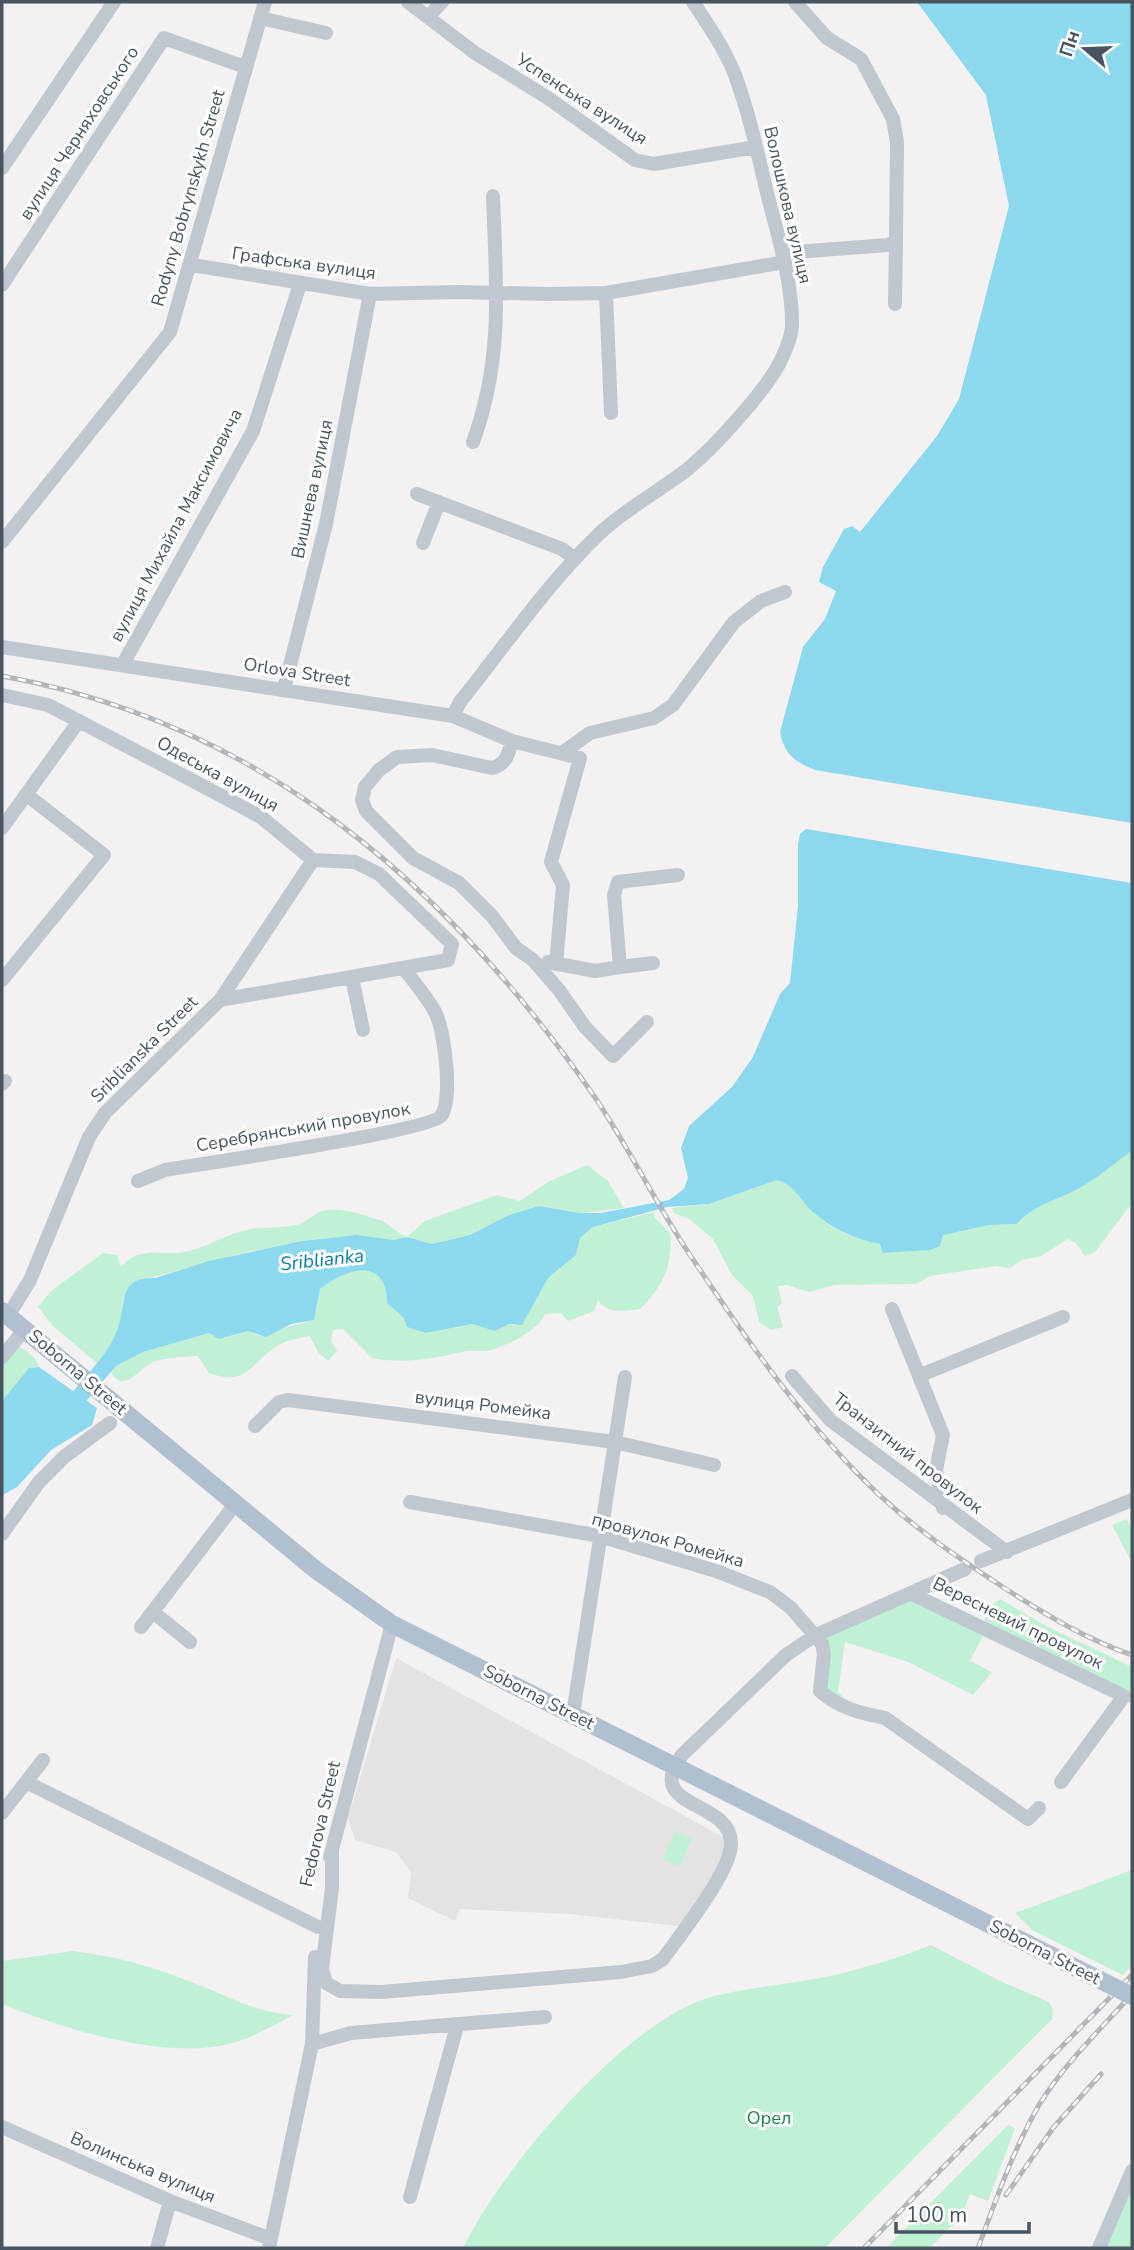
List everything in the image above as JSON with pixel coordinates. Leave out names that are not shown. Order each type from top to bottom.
[{"type":"main road","name":"Soborna Street","points":[[5,1314],[340,1588],[391,1623],[1132,1996]]},
{"type":"street","points":[[2,168],[114,2]]},
{"type":"street","name":"Rodyny Bobrynskykh Street","points":[[2,542],[170,332],[192,265],[265,2]]},
{"type":"street","name":"Успенська вулиця","points":[[408,2],[475,53],[548,98],[635,160],[654,164],[756,147]]},
{"type":"street","points":[[428,17],[442,2]]},
{"type":"street","name":"Волошкова вулиця","points":[[453,716],[460,702],[575,559],[601,532],[690,466],[764,386],[778,365],[792,327],[784,258],[735,75],[722,46],[693,2]]},
{"type":"street","points":[[795,2],[827,38],[861,59],[893,119],[897,142],[895,304]]},
{"type":"street","points":[[260,18],[326,33]]},
{"type":"street","name":"вулиця Черняховського","points":[[2,285],[164,38],[246,67]]},
{"type":"street","points":[[473,442],[485,409],[494,367],[496,292],[493,196]]},
{"type":"street","name":"Графська вулиця","points":[[192,265],[370,294],[606,293],[784,258],[896,241]]},
{"type":"street","name":"вулиця Михайла Максимовича","points":[[123,664],[253,431],[300,284]]},
{"type":"street","points":[[606,293],[611,413]]},
{"type":"street","name":"Вишнева вулиця","points":[[284,689],[326,524],[370,294]]},
{"type":"street","points":[[417,494],[562,549],[575,559]]},
{"type":"street","points":[[423,543],[439,502]]},
{"type":"street","points":[[562,753],[590,733],[654,718],[673,705],[734,622],[761,601],[785,592]]},
{"type":"street","name":"Orlova Street","points":[[2,647],[453,716],[512,741],[580,758],[551,862],[563,885],[556,964]]},
{"type":"street","name":"Одеська вулиця","points":[[2,695],[47,705],[261,817],[313,860]]},
{"type":"street","points":[[2,828],[79,721]]},
{"type":"street","points":[[512,741],[507,759],[492,768],[447,757],[397,757],[379,770],[365,787],[362,800],[366,811],[413,858],[459,883],[492,916],[516,948],[533,960],[585,1027],[613,1056],[647,1022]]},
{"type":"street","points":[[2,980],[104,855],[27,795]]},
{"type":"street","points":[[220,1000],[448,960],[453,944],[446,934],[379,874],[355,862],[313,860]]},
{"type":"street","name":"Sriblianska Street","points":[[5,1314],[30,1280],[89,1137],[100,1121],[220,1000],[313,860]]},
{"type":"street","points":[[620,967],[614,895],[618,882],[678,875]]},
{"type":"street","points":[[533,960],[595,971],[653,963]]},
{"type":"street","name":"Серебрянський провулок","points":[[138,1181],[165,1170],[356,1139],[407,1129],[439,1119],[447,1107],[443,1037],[436,1013],[404,969]]},
{"type":"street","points":[[352,978],[363,1030]]},
{"type":"street","points":[[892,1309],[921,1375],[943,1435],[936,1470],[943,1508]]},
{"type":"street","points":[[921,1375],[1063,1317]]},
{"type":"street","points":[[2,1357],[25,1329]]},
{"type":"street","name":"Транзитний провулок","points":[[792,1376],[830,1420],[943,1508],[1007,1552]]},
{"type":"street","points":[[573,1714],[625,1377]]},
{"type":"street","name":"вулиця Ромейка","points":[[255,1426],[279,1402],[288,1400],[615,1442],[714,1465]]},
{"type":"street","points":[[2,1534],[39,1482],[64,1457],[110,1423]]},
{"type":"street","points":[[981,1561],[1132,1500]]},
{"type":"street","name":"провулок Ромейка","points":[[410,1502],[600,1536],[745,1582],[770,1592],[797,1615],[814,1636]]},
{"type":"street","points":[[141,1627],[236,1503]]},
{"type":"street","points":[[332,1850],[332,1888],[322,1969],[326,1983],[340,1991],[381,1992],[621,1972],[652,1966],[663,1959],[712,1889],[731,1850],[729,1832],[713,1813],[677,1796],[673,1788],[674,1766],[786,1655],[814,1636],[965,1569]]},
{"type":"street","name":"Вересневий провулок","points":[[912,1594],[1124,1696],[1060,1782]]},
{"type":"street","points":[[153,1612],[190,1642]]},
{"type":"street","points":[[786,1655],[799,1634],[797,1615]]},
{"type":"street","name":"Fedorova Street","points":[[270,2244],[312,2041],[318,1927],[332,1850],[391,1623]]},
{"type":"street","points":[[814,1636],[822,1644],[824,1654],[820,1691],[833,1702],[857,1712],[885,1718],[1028,1819],[1039,1808]]},
{"type":"street","points":[[2,1813],[43,1760]]},
{"type":"street","points":[[26,1782],[318,1927]]},
{"type":"street","points":[[312,2041],[351,2033],[545,2017]]},
{"type":"street","points":[[410,2197],[457,2026]]},
{"type":"street","name":"Волинська вулиця","points":[[2,2127],[270,2244]]},
{"type":"street","points":[[1099,2248],[1132,2171]]},
{"type":"street","points":[[157,2248],[170,2201]]},
{"type":"shaded area","points":[[396,1658],[725,1838],[729,1846],[686,1922],[678,1926],[569,1914],[460,1909],[455,1921],[408,1898],[411,1872],[396,1852],[355,1840],[348,1818]]},
{"type":"green space","points":[[1132,1151],[1132,1203],[1095,1252],[1085,1256],[1076,1243],[1068,1239],[1041,1256],[1022,1260],[1010,1268],[996,1266],[930,1276],[916,1284],[835,1285],[809,1292],[787,1285],[778,1286],[782,1303],[777,1307],[783,1327],[771,1330],[759,1322],[753,1296],[732,1275],[713,1239],[689,1219],[674,1213],[672,1208],[709,1204],[777,1180],[794,1190],[821,1219],[854,1237],[880,1244],[883,1253],[930,1250],[942,1235],[989,1225],[1017,1224],[1040,1206],[1090,1182]]},
{"type":"green space","points":[[587,1165],[608,1181],[624,1208],[580,1213],[539,1206],[509,1215],[470,1235],[432,1244],[407,1237],[425,1221],[497,1195],[520,1201],[548,1182]]},
{"type":"green space","points":[[341,1210],[368,1216],[407,1237],[394,1240],[357,1235],[302,1241],[243,1253],[135,1282],[125,1296],[116,1334],[97,1363],[53,1326],[38,1307],[51,1291],[103,1253],[117,1255],[121,1267],[135,1256],[185,1252],[246,1230],[300,1224],[323,1211]]},
{"type":"green space","points":[[654,1212],[654,1217],[670,1233],[670,1256],[660,1284],[640,1309],[611,1310],[598,1300],[594,1311],[568,1321],[561,1313],[545,1314],[531,1331],[494,1349],[417,1360],[372,1358],[343,1329],[333,1330],[331,1341],[337,1351],[328,1361],[318,1352],[310,1336],[281,1344],[247,1371],[232,1377],[209,1373],[198,1356],[153,1362],[124,1381],[117,1379],[108,1370],[143,1352],[209,1333],[223,1338],[248,1331],[257,1335],[314,1320],[320,1289],[341,1276],[363,1270],[373,1272],[380,1278],[385,1288],[387,1303],[426,1333],[472,1324],[495,1331],[509,1324],[516,1326],[548,1278],[576,1255],[580,1238],[593,1227]]},
{"type":"green space","points":[[19,1346],[33,1356],[39,1367],[29,1368],[2,1401],[2,1365]]},
{"type":"green space","points":[[1126,1519],[1132,1528],[1132,1563],[1112,1525]]},
{"type":"green space","points":[[912,1594],[987,1628],[970,1661],[992,1672],[973,1695],[908,1662],[845,1642],[838,1692],[857,1712],[820,1691],[819,1640]]},
{"type":"green space","points":[[1000,1599],[1048,1627],[1132,1667],[1132,1693],[984,1622],[989,1608]]},
{"type":"green space","points":[[675,1831],[692,1839],[679,1867],[662,1859]]},
{"type":"green space","points":[[1132,1870],[1132,1966],[1123,1975],[1032,1930],[1015,1913]]},
{"type":"green space","name":"Орел","points":[[931,1945],[1000,1981],[1049,2002],[1053,2009],[1052,2019],[825,2248],[463,2248],[506,2178],[570,2101],[644,2034],[680,2010],[714,1996],[856,1970]]},
{"type":"green space","points":[[73,1951],[150,1967],[254,2007],[293,2015],[237,2042],[203,2048],[174,2048],[144,2045],[83,2032],[2,2004],[2,1961]]},
{"type":"green space","points":[[1008,2125],[1015,2128],[988,2201],[970,2194],[959,2223],[950,2227],[930,2248],[886,2248]]},
{"type":"green space","points":[[1132,2185],[1132,2248],[1106,2248]]},
{"type":"water","points":[[917,2],[1132,2],[1132,823],[815,770],[792,756],[782,740],[780,732],[803,647],[825,619],[836,591],[819,582],[823,567],[844,529],[852,526],[860,532],[937,436],[959,399],[1009,206],[986,95]]},
{"type":"water","points":[[806,829],[1132,883],[1132,1151],[1090,1182],[1040,1206],[1017,1224],[989,1225],[943,1235],[940,1246],[930,1250],[883,1253],[880,1244],[854,1237],[821,1219],[789,1186],[777,1180],[709,1204],[667,1207],[593,1227],[580,1238],[576,1255],[548,1278],[522,1325],[509,1324],[495,1331],[472,1324],[426,1333],[407,1327],[404,1318],[387,1303],[385,1288],[380,1278],[373,1272],[363,1270],[341,1276],[320,1289],[314,1320],[291,1324],[266,1337],[248,1331],[219,1339],[209,1333],[143,1352],[108,1370],[97,1363],[115,1335],[129,1286],[143,1279],[155,1278],[209,1261],[302,1241],[357,1235],[394,1240],[407,1237],[432,1244],[470,1235],[509,1215],[539,1206],[580,1213],[601,1213],[669,1200],[684,1189],[688,1178],[681,1148],[689,1126],[732,1087],[753,1057],[780,994],[790,983],[798,906],[798,844],[800,834]]},
{"type":"water","points":[[39,1367],[97,1408],[92,1425],[51,1450],[17,1487],[3,1495],[2,1401],[29,1368]]},
{"type":"waterway","name":"Sriblianka","points":[[65,1409],[79,1397],[118,1351]]},
{"type":"railway","points":[[2,676],[95,699],[182,731],[263,773],[339,823],[409,881],[474,946],[535,1017],[605,1112],[688,1252],[729,1313],[795,1402],[842,1458],[901,1514],[972,1567],[1069,1627],[1132,1655]]},
{"type":"railway","points":[[864,2248],[1132,1975]]},
{"type":"railway","points":[[978,2248],[1013,2157],[1039,2105],[1071,2061],[1132,1994]]},
{"type":"railway","points":[[1006,2195],[1053,2128],[1101,2074]]}]
